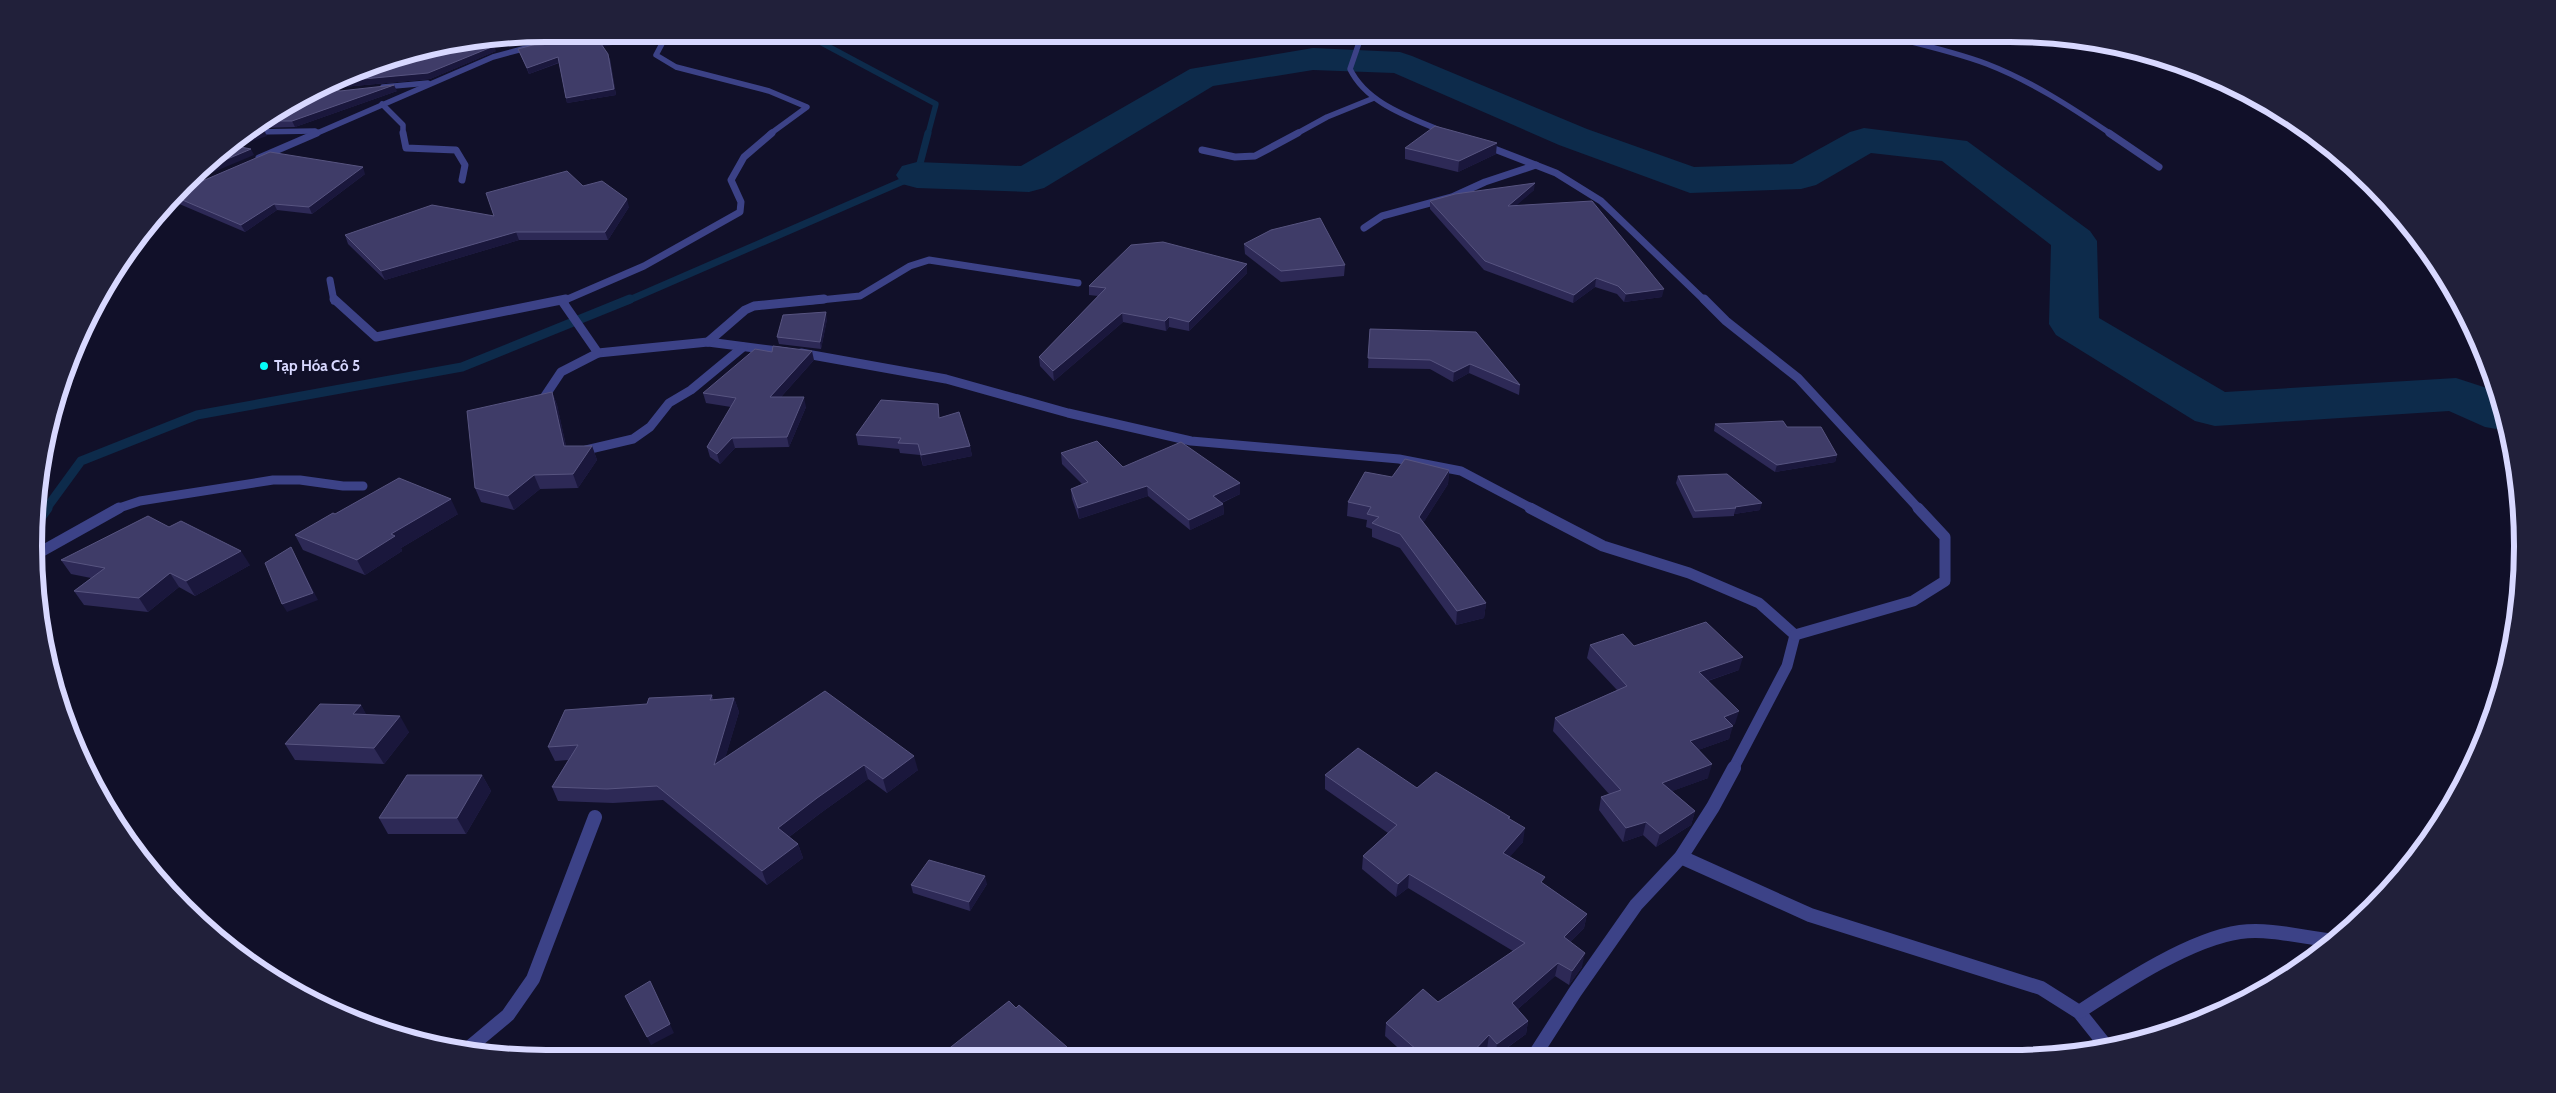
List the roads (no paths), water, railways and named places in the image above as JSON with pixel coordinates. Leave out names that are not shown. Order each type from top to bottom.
[{"type":"street","points":[[330,280],[334,302],[376,338],[562,301],[644,266],[740,212],[741,202],[731,180],[735,166],[746,152],[807,107],[769,91],[676,67],[656,54],[663,42]]},
{"type":"street","points":[[1358,42],[1350,69],[1357,84],[1374,98],[1402,114],[1455,136]]},
{"type":"street","points":[[1910,42],[2005,71],[2047,94],[2159,167]]},
{"type":"street","points":[[248,162],[493,57],[539,44]]},
{"type":"street","points":[[373,88],[418,82],[432,83]]},
{"type":"street","points":[[1202,150],[1235,157],[1255,156],[1328,117],[1374,98]]},
{"type":"street","points":[[382,104],[403,124],[403,141],[406,148],[456,150],[465,165],[462,180]]},
{"type":"street","points":[[260,132],[321,131]]},
{"type":"street","points":[[1473,142],[1556,173],[1601,201],[1726,321],[1798,378],[1945,537],[1945,581],[1913,601],[1795,635]]},
{"type":"street","points":[[1364,228],[1382,216],[1452,197],[1485,182],[1536,165]]},
{"type":"street","points":[[708,342],[746,310],[760,306],[860,296],[873,290],[916,262],[929,260],[1078,283]]},
{"type":"street","points":[[562,301],[598,353]]},
{"type":"street","points":[[545,396],[561,372],[598,353],[708,342],[824,355],[946,379],[1068,413],[1192,441],[1399,459],[1461,471],[1603,546],[1689,573],[1759,603],[1795,635]]},
{"type":"street","points":[[586,450],[634,439],[650,427],[669,403],[692,390],[743,347]]},
{"type":"street","points":[[42,551],[115,509],[140,501],[273,480],[300,480],[343,486],[363,486]]},
{"type":"street","points":[[1538,1050],[1636,905],[1680,857],[1713,807],[1787,666],[1795,635]]},
{"type":"street","points":[[472,1045],[508,1015],[534,979],[595,817]]},
{"type":"street","points":[[1680,857],[1810,915],[2041,988],[2079,1012],[2104,1042]]},
{"type":"street","points":[[2079,1012],[2178,955],[2222,936],[2252,931],[2324,940]]},
{"type":"waterway","points":[[820,42],[936,104],[928,134]]},
{"type":"waterway","points":[[917,175],[1029,179],[1203,77],[1313,59],[1400,63],[1573,137],[1690,180],[1801,176],[1864,140],[1953,150],[2074,241],[2074,324],[2215,409],[2456,394],[2494,410]]},
{"type":"waterway","points":[[627,301],[917,175],[928,133]]},
{"type":"waterway","points":[[46,509],[81,461],[197,415],[462,367],[630,299]]},
{"type":"waterway","points":[[44,512],[47,508]]},
{"type":"place","name":"Tạp Hóa Cô 5","points":[[264,366]]}]
